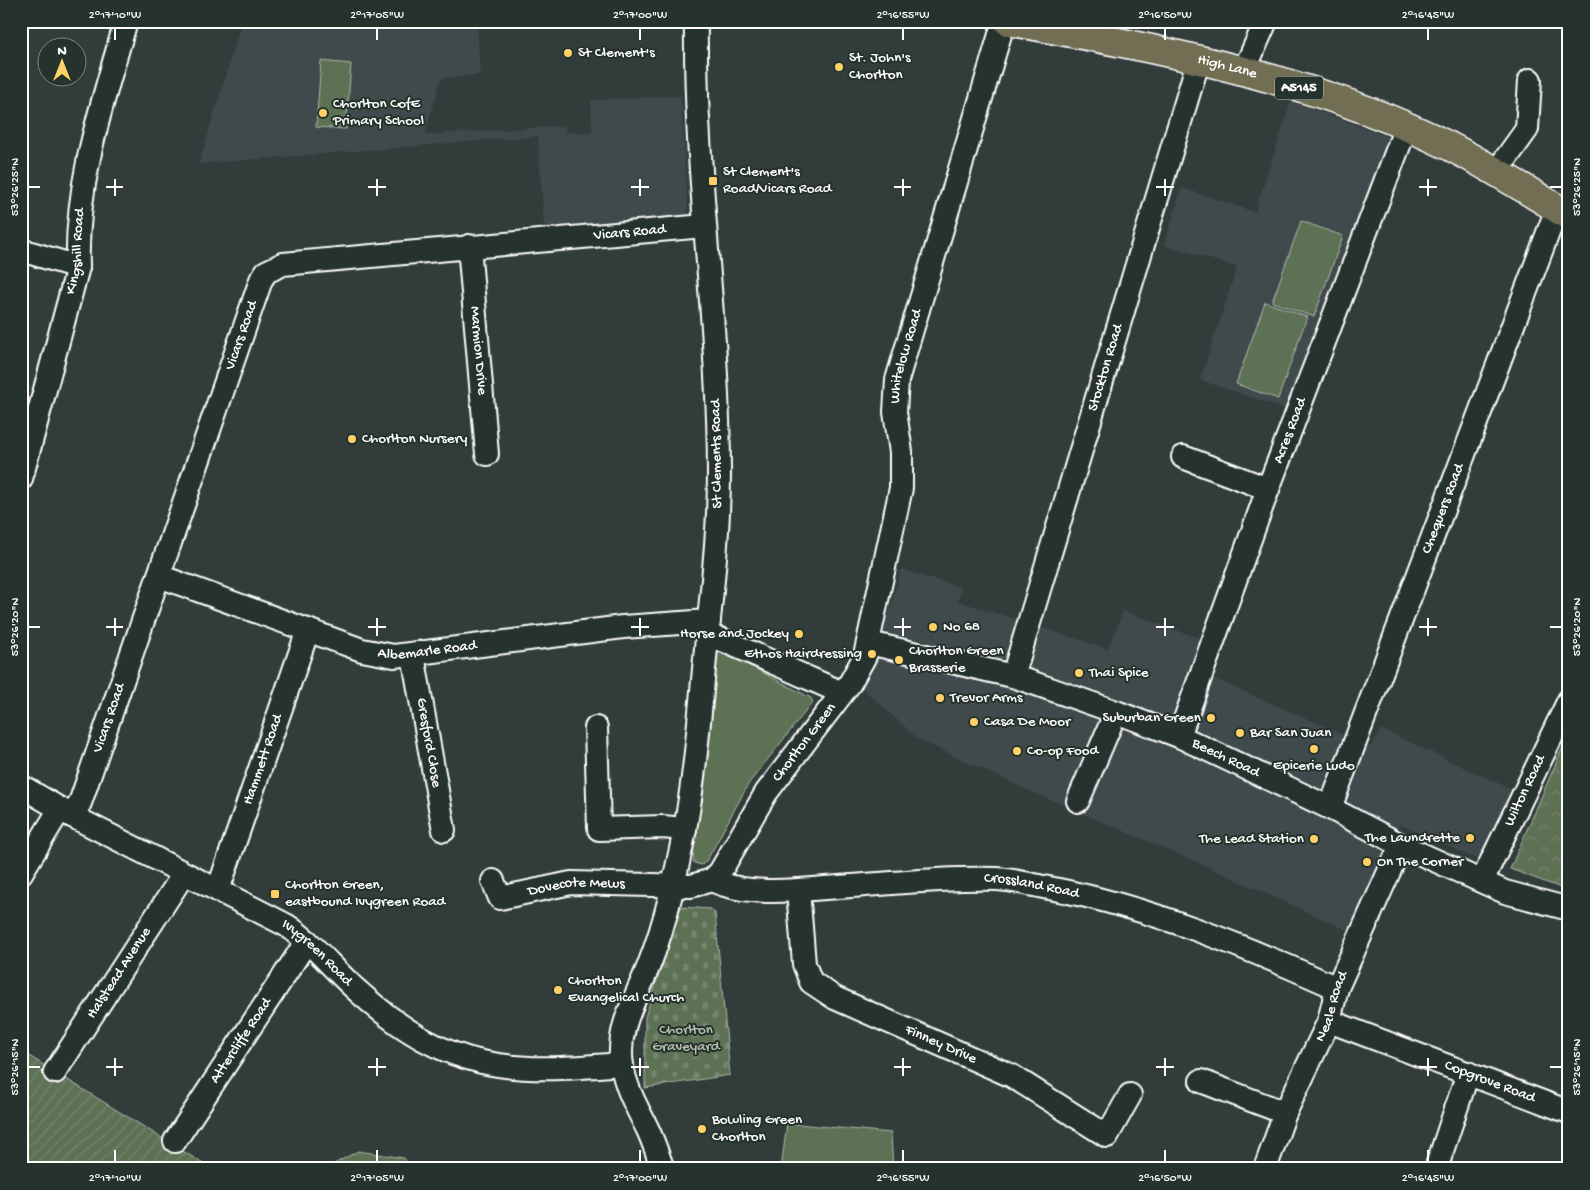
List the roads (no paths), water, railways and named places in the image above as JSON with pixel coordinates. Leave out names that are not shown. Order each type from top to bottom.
[{"type":"main road","name":"High Lane","points":[[1006,21],[1199,59],[1323,95],[1406,127],[1497,171],[1563,212]]},
{"type":"street","name":"Kingshill Road","points":[[21,480],[29,422],[78,267],[77,242],[92,139],[126,21]]},
{"type":"street","name":"St Clements Road","points":[[621,1064],[623,1027],[628,1010],[649,964],[673,884],[685,829],[695,765],[717,530],[719,473],[716,391],[695,80],[696,21]]},
{"type":"street","name":"Whitelow Road","points":[[841,694],[859,669],[869,643],[902,488],[902,452],[895,412],[897,380],[1006,21]]},
{"type":"street","points":[[1244,71],[1266,21]]},
{"type":"street","name":"Stockton Road","points":[[1013,676],[1199,59]]},
{"type":"street","points":[[1497,171],[1527,129],[1530,80]]},
{"type":"street","name":"Acres Road","points":[[1179,736],[1268,489],[1406,127]]},
{"type":"street","name":"Chequers Road","points":[[1330,808],[1563,212]]},
{"type":"street","name":"Vicars Road","points":[[21,873],[66,813],[80,803],[260,280],[266,272],[283,264],[704,226]]},
{"type":"street","name":"Marmion Drive","points":[[469,246],[486,454]]},
{"type":"street","points":[[21,250],[78,267]]},
{"type":"street","points":[[1183,457],[1268,489]]},
{"type":"street","name":"Albemarle Road","points":[[159,576],[378,654],[413,655],[623,627],[708,629]]},
{"type":"street","name":"Chorlton Green","points":[[708,629],[720,639],[841,694],[766,793],[720,872],[712,880]]},
{"type":"street","name":"Hammett Road","points":[[218,890],[308,630]]},
{"type":"street","name":"Beech Road","points":[[869,643],[1013,676],[1116,712],[1179,736],[1330,808],[1401,845],[1505,892],[1569,909]]},
{"type":"street","name":"Gresford Close","points":[[413,655],[444,830]]},
{"type":"street","name":"Wilton Road","points":[[1482,881],[1569,700]]},
{"type":"street","points":[[1078,801],[1116,712]]},
{"type":"street","points":[[596,728],[600,829],[662,827],[685,829]]},
{"type":"street","name":"Ivygreen Road","points":[[21,786],[66,813],[286,925],[307,941],[378,1009],[419,1038],[442,1050],[468,1060],[525,1068],[572,1068],[621,1064]]},
{"type":"street","name":"Neale Road","points":[[1265,1169],[1285,1113],[1329,1020],[1337,988],[1401,845]]},
{"type":"street","name":"Halstead Avenue","points":[[55,1072],[183,874]]},
{"type":"street","points":[[673,884],[691,886],[712,880]]},
{"type":"street","name":"Crossland Road","points":[[712,880],[724,886],[740,888],[798,890],[945,881],[1007,881],[1069,892],[1140,910],[1196,929],[1337,988]]},
{"type":"street","name":"Dovecote Mews","points":[[493,881],[500,898],[570,883],[673,884]]},
{"type":"street","name":"Finney Drive","points":[[798,890],[804,964],[811,982],[835,998],[1012,1076],[1107,1136],[1130,1095]]},
{"type":"street","name":"Attercliffe Road","points":[[175,1141],[307,941]]},
{"type":"street","name":"Copgrove Road","points":[[1329,1020],[1569,1112]]},
{"type":"street","points":[[621,1064],[633,1102],[649,1132],[663,1169]]},
{"type":"street","points":[[1436,1169],[1468,1073]]},
{"type":"street","points":[[1201,1081],[1285,1113]]},
{"type":"place","name":"St Clement's","points":[[568,53]]},
{"type":"place","name":"St. John's Chorlton","points":[[839,67]]},
{"type":"place","name":"Chorlton CofE Primary School","points":[[323,113]]},
{"type":"place","name":"St Clement's Road/Vicars Road","points":[[713,181]]},
{"type":"place","name":"Chorlton Nursery","points":[[352,439]]},
{"type":"place","name":"No 68","points":[[933,627]]},
{"type":"place","name":"Horse and Jockey","points":[[799,634]]},
{"type":"place","name":"Ethos Hairdressing","points":[[872,654]]},
{"type":"place","name":"Chorlton Green Brasserie","points":[[899,660]]},
{"type":"place","name":"Thai Spice","points":[[1079,673]]},
{"type":"place","name":"Trevor Arms","points":[[940,698]]},
{"type":"place","name":"Suburban Green","points":[[1211,718]]},
{"type":"place","name":"Casa De Moor","points":[[974,722]]},
{"type":"place","name":"Bar San Juan","points":[[1240,733]]},
{"type":"place","name":"Epicerie Ludo","points":[[1314,749]]},
{"type":"place","name":"Co-op Food","points":[[1017,751]]},
{"type":"place","name":"The Laundrette","points":[[1470,838]]},
{"type":"place","name":"The Lead Station","points":[[1314,839]]},
{"type":"place","name":"On The Corner","points":[[1367,862]]},
{"type":"place","name":"Chorlton Green, eastbound Ivygreen Road","points":[[275,894]]},
{"type":"place","name":"Chorlton Evangelical Church","points":[[558,990]]},
{"type":"place","name":"Bowling Green Chorlton","points":[[702,1129]]},
{"type":"park label","name":"Chorlton Graveyard","points":[[686,1038]]}]
